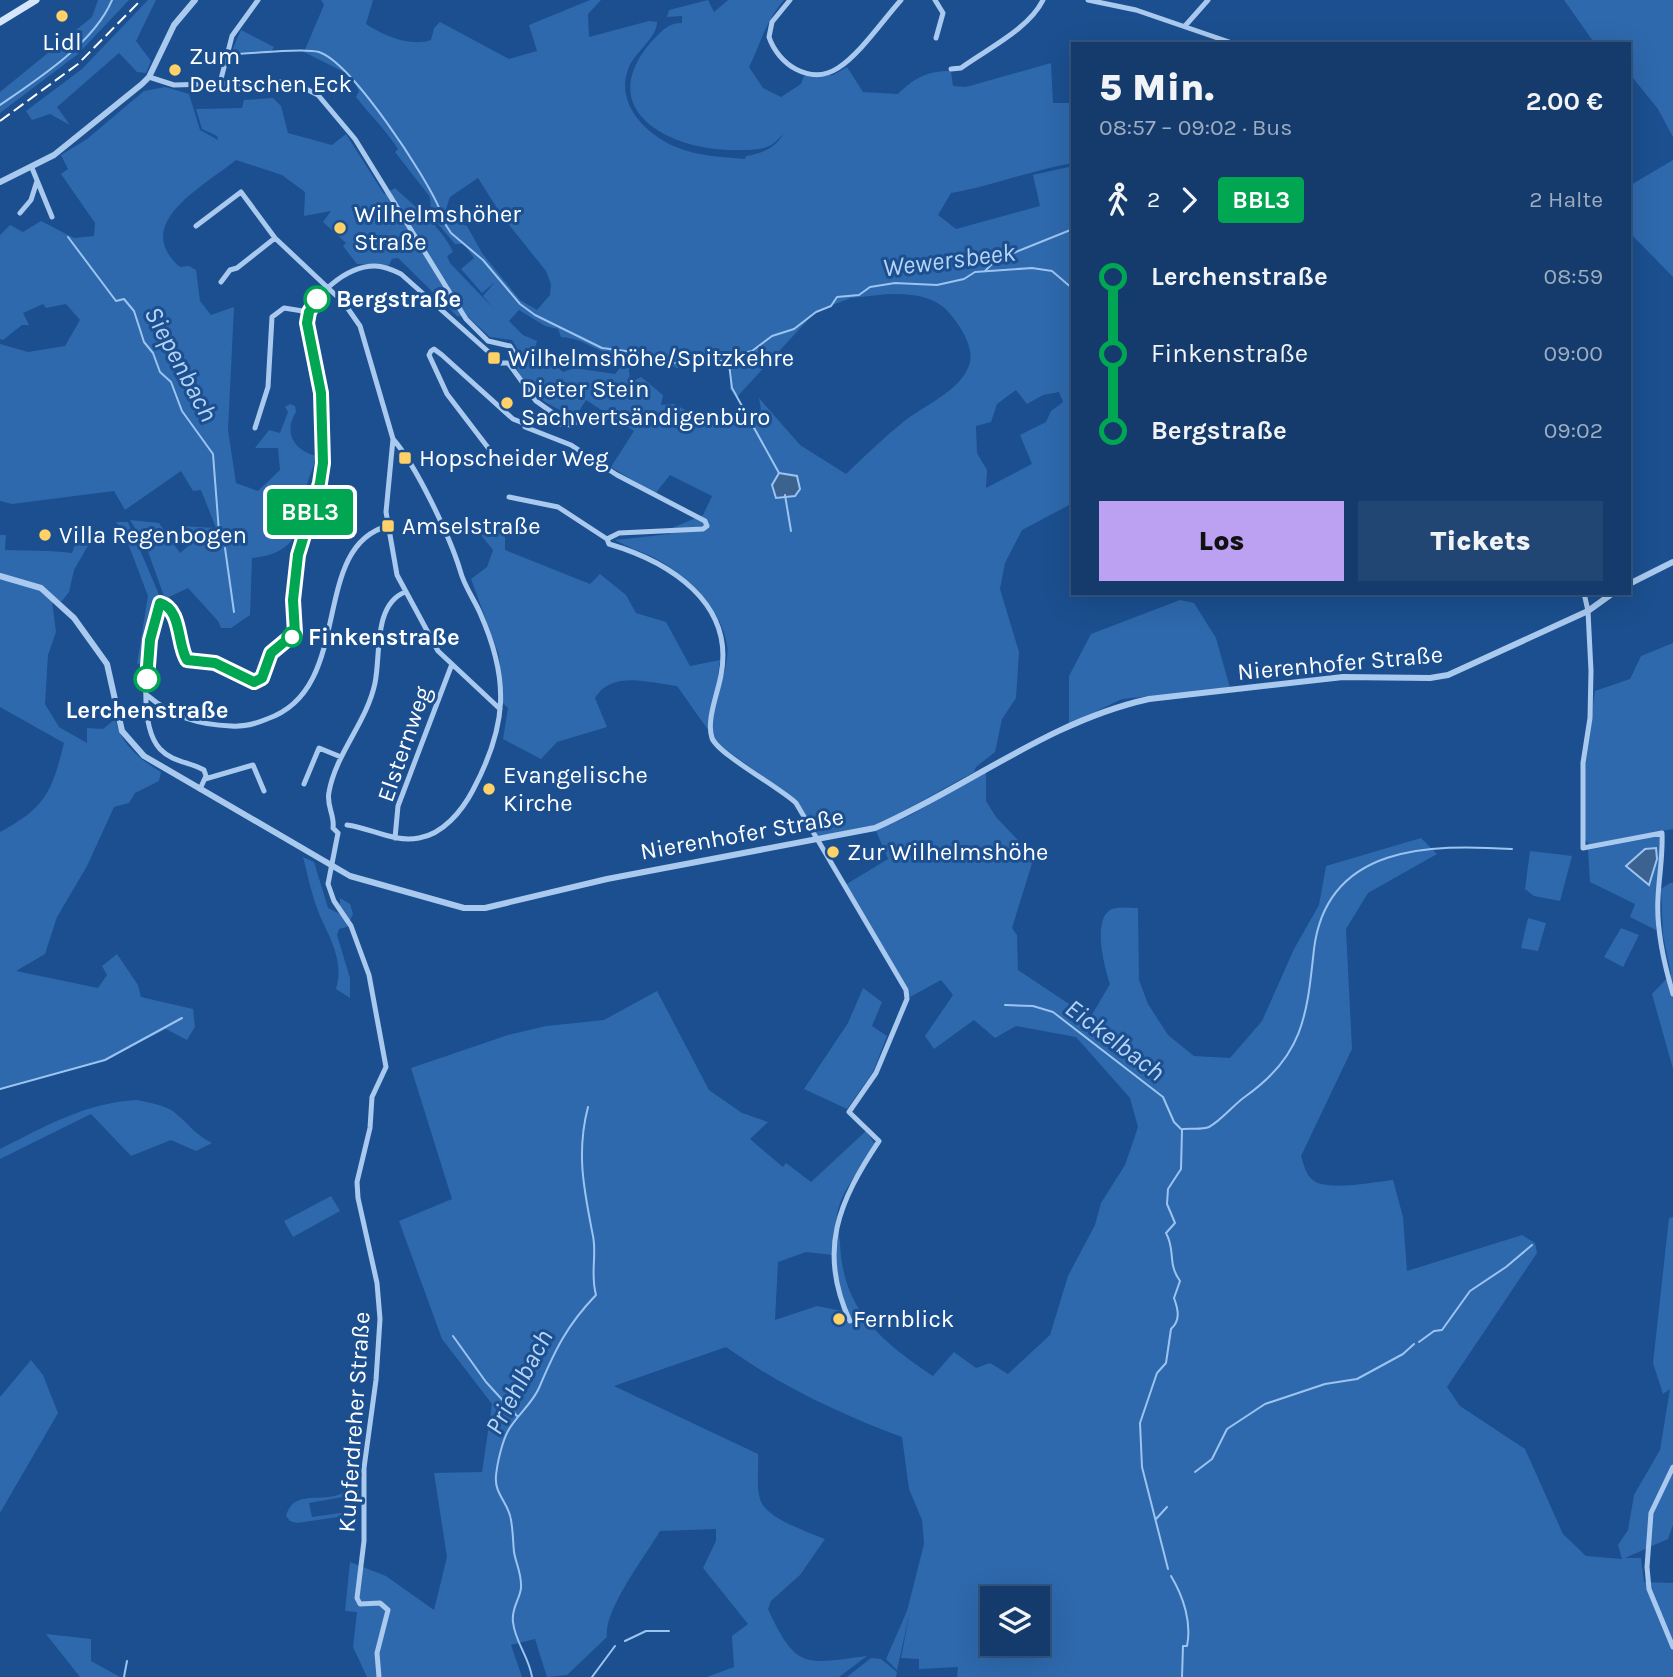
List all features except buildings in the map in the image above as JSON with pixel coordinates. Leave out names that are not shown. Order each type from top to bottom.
[{"type":"main road","points":[[0,22],[36,0]]},
{"type":"street","points":[[0,183],[32,168],[79,138],[149,77],[174,25],[195,0]]},
{"type":"street","points":[[220,83],[232,36],[258,0]]},
{"type":"street","points":[[790,0],[772,22],[769,37],[781,60],[808,73],[837,68],[901,0]]},
{"type":"street","points":[[935,0],[943,13],[936,38]]},
{"type":"street","points":[[951,69],[961,68],[1012,32],[1036,12],[1043,0]]},
{"type":"street","points":[[1088,0],[1126,7],[1229,42]]},
{"type":"street","points":[[1185,26],[1209,0]]},
{"type":"street","points":[[149,77],[174,85],[295,84],[327,103],[383,183],[466,319],[488,341],[512,348],[515,356],[509,364]]},
{"type":"street","points":[[32,168],[52,218]]},
{"type":"street","points":[[20,212],[31,200],[37,181]]},
{"type":"street","points":[[196,226],[241,192],[275,237],[328,288],[360,326],[393,439],[452,544],[462,577],[480,612],[498,659],[500,709],[492,753],[466,803],[437,831],[421,838],[395,838],[347,825],[343,819],[334,821]]},
{"type":"street","points":[[221,282],[230,270],[237,268],[275,237]]},
{"type":"street","points":[[200,789],[205,779],[201,768],[170,757],[157,745],[149,726],[150,640],[157,606],[164,603],[179,628],[187,660],[215,663],[254,682],[262,678],[271,653],[295,633],[293,600],[298,555],[320,483],[323,463],[321,393],[307,323],[309,312],[328,288],[360,268],[375,266],[401,274],[501,363],[509,364],[536,401],[552,413],[575,423],[523,424]]},
{"type":"street","points":[[255,428],[268,387],[272,317],[284,309],[309,312]]},
{"type":"street","points":[[499,462],[447,394],[429,355],[430,351],[434,349],[442,355],[524,427],[571,445],[617,475],[705,521],[707,526],[703,529],[619,533],[607,539]]},
{"type":"street","points":[[393,439],[387,485],[388,526],[397,575],[423,629],[438,651],[500,709]]},
{"type":"street","points":[[509,497],[558,507],[607,539],[609,544],[638,552],[675,574],[699,596],[721,631],[725,654],[711,728],[713,741],[796,803],[907,995],[876,1073],[849,1112],[879,1141],[853,1182],[838,1219],[834,1272],[850,1321]]},
{"type":"street","points":[[148,696],[176,715],[216,725],[246,727],[286,711],[305,690],[321,663],[335,602],[351,555],[363,541],[388,526]]},
{"type":"street","points":[[1631,583],[1673,562]]},
{"type":"street","name":"Nierenhofer Straße","points":[[0,576],[30,583],[59,601],[104,659],[111,676],[119,722],[126,738],[145,756],[331,866],[373,885],[475,909],[607,879],[854,834],[907,814],[1030,744],[1122,705],[1149,699],[1243,691],[1343,677],[1439,677],[1588,611],[1610,595]]},
{"type":"street","points":[[338,833],[333,828],[328,793],[341,757],[374,688],[381,625],[395,596],[405,592]]},
{"type":"street","points":[[1584,595],[1588,611],[1591,671],[1590,718],[1583,755],[1583,848],[1662,834],[1662,881],[1658,896],[1660,938],[1673,995]]},
{"type":"street","name":"Elsternweg","points":[[395,838],[398,806],[452,664]]},
{"type":"street","points":[[304,784],[319,748],[341,757]]},
{"type":"street","points":[[205,779],[253,765],[264,791]]},
{"type":"street","points":[[338,833],[344,832],[347,825]]},
{"type":"street","points":[[331,866],[338,833]]},
{"type":"street","name":"Kupferdreher Straße","points":[[331,866],[327,876],[330,894],[351,926],[374,993],[386,1067],[372,1097],[370,1128],[357,1187],[375,1276],[380,1320],[376,1380],[364,1468],[365,1541],[357,1598],[360,1604],[380,1603],[388,1611],[377,1653],[379,1677]]},
{"type":"street","points":[[1673,1467],[1651,1513],[1647,1550],[1649,1589],[1673,1647]]},
{"type":"shaded area","points":[[98,0],[129,0],[78,54],[0,113],[0,92],[92,17]]},
{"type":"shaded area","points":[[148,0],[156,0],[136,41],[151,61],[146,73],[137,72],[119,53],[57,107],[70,125],[50,114],[32,120],[26,111],[82,69]]},
{"type":"shaded area","points":[[321,0],[373,0],[366,24],[381,33],[406,41],[423,42],[431,40],[434,28],[440,22],[509,59],[537,51],[529,25],[590,0],[601,0],[588,14],[589,37],[649,21],[657,22],[653,34],[632,61],[625,80],[629,104],[644,125],[664,141],[684,150],[710,156],[745,159],[746,156],[772,147],[783,134],[771,145],[758,149],[710,148],[686,143],[664,134],[647,122],[635,106],[630,88],[635,66],[661,32],[668,26],[682,23],[682,16],[667,17],[669,10],[708,0],[714,12],[728,0],[784,0],[768,24],[749,67],[763,88],[781,97],[801,84],[804,76],[833,75],[847,67],[863,92],[898,94],[915,80],[935,72],[951,71],[953,86],[966,87],[1051,63],[1053,103],[1071,103],[1071,163],[951,193],[938,215],[956,229],[1040,206],[1033,175],[1071,166],[1071,504],[1022,530],[1005,563],[1000,589],[1019,652],[1016,698],[1002,719],[995,752],[976,767],[974,772],[882,823],[847,833],[818,835],[797,801],[718,744],[677,686],[632,680],[611,684],[602,689],[595,698],[607,727],[557,742],[541,759],[503,739],[508,708],[502,702],[499,655],[471,579],[487,567],[493,550],[481,535],[505,530],[505,550],[590,584],[600,574],[626,595],[636,613],[666,622],[690,666],[720,660],[718,675],[723,677],[727,653],[724,632],[719,619],[703,596],[671,568],[615,540],[670,534],[672,528],[703,515],[712,496],[670,475],[655,494],[611,467],[634,431],[586,400],[576,416],[543,400],[524,383],[516,362],[518,350],[512,340],[490,337],[468,317],[457,316],[398,258],[392,259],[389,265],[357,264],[343,246],[346,243],[323,222],[331,211],[304,216],[305,192],[282,175],[236,160],[177,207],[167,221],[163,236],[167,251],[180,267],[189,266],[196,270],[200,301],[211,315],[234,307],[228,430],[236,483],[258,491],[280,470],[278,448],[255,448],[269,430],[280,433],[288,412],[285,407],[290,404],[295,406],[296,412],[291,427],[293,440],[302,450],[317,456],[298,509],[306,512],[298,532],[287,546],[280,550],[252,558],[250,615],[231,628],[221,628],[218,621],[188,588],[165,599],[146,546],[130,520],[159,523],[180,553],[192,543],[181,526],[216,528],[201,490],[193,491],[181,471],[125,510],[114,491],[12,504],[0,501],[0,344],[28,352],[65,346],[80,320],[66,304],[46,308],[43,304],[23,313],[29,325],[22,325],[3,340],[0,339],[0,235],[10,225],[23,232],[41,221],[74,238],[94,236],[95,223],[61,174],[68,169],[61,155],[87,139],[144,91],[165,87],[189,94],[200,130],[218,140],[217,136],[202,129],[196,109],[242,108],[244,100],[273,98],[281,106],[288,133],[332,145],[346,134],[384,194],[395,188],[435,226],[453,252],[447,256],[450,263],[493,308],[483,296],[495,282],[482,293],[461,269],[474,258],[464,244],[455,244],[432,217],[442,216],[467,226],[482,253],[520,300],[537,310],[550,295],[551,284],[546,271],[502,216],[478,178],[450,197],[445,212],[431,211],[430,197],[395,152],[398,149],[393,142],[356,97],[359,91],[350,75],[304,52],[324,5]],"holes":[[[909,295],[936,302],[950,314],[966,339],[970,351],[968,368],[956,384],[902,423],[846,474],[800,445],[759,398],[761,409],[752,421],[697,416],[674,404],[661,405],[663,395],[641,377],[630,383],[629,368],[620,368],[615,374],[574,368],[563,372],[548,359],[532,358],[537,341],[523,335],[509,321],[519,310],[545,326],[558,329],[561,337],[618,357],[627,358],[627,353],[642,353],[677,368],[711,363],[730,367],[730,389],[737,397],[816,311],[851,298]],[[1016,390],[1027,404],[1043,395],[1059,392],[1063,402],[1051,411],[1046,422],[1020,435],[1032,464],[986,488],[987,470],[977,453],[976,426],[991,422],[997,404]]]},
{"type":"shaded area","points":[[1564,0],[1673,0],[1673,137],[1658,109],[1631,75],[1631,42],[1594,42]]},
{"type":"shaded area","points":[[241,30],[274,47],[271,52],[231,53]]},
{"type":"shaded area","points":[[1673,160],[1673,277],[1631,234],[1631,185]]},
{"type":"shaded area","points":[[779,473],[797,476],[800,489],[795,496],[776,498],[772,485]]},
{"type":"shaded area","points":[[116,522],[128,522],[160,597],[151,619],[144,663],[137,664],[148,596],[124,533]]},
{"type":"shaded area","points":[[79,534],[89,544],[74,570],[69,592],[62,601],[52,601],[56,632],[48,655],[45,704],[59,727],[87,743],[87,728],[103,729],[115,719],[132,750],[161,772],[159,781],[135,793],[129,803],[114,807],[87,866],[57,917],[45,954],[16,971],[98,988],[107,975],[102,966],[117,954],[138,985],[141,997],[193,1009],[195,1027],[187,1040],[166,1029],[105,1060],[0,1089],[0,832],[27,815],[44,797],[55,774],[64,743],[0,707],[0,535],[6,535],[5,550],[72,553]]},
{"type":"shaded area","points":[[1180,600],[1194,603],[1216,638],[1230,688],[1122,699],[1069,724],[1069,676],[1091,634]]},
{"type":"shaded area","points":[[1673,643],[1673,829],[1590,845],[1585,840],[1584,771],[1595,691],[1630,679],[1641,656]]},
{"type":"shaded area","points":[[986,771],[986,801],[996,817],[1034,857],[1012,928],[1017,935],[1018,970],[1090,1018],[1110,984],[1101,946],[1105,916],[1113,909],[1138,908],[1139,980],[1148,1004],[1168,1035],[1194,1056],[1230,1058],[1262,1021],[1294,949],[1319,905],[1326,866],[1421,838],[1437,854],[1368,893],[1346,929],[1352,1049],[1301,1156],[1309,1176],[1321,1184],[1352,1185],[1393,1180],[1403,1217],[1407,1271],[1522,1235],[1535,1243],[1537,1253],[1447,1387],[1460,1406],[1525,1449],[1563,1534],[1586,1556],[1622,1559],[1618,1545],[1628,1530],[1634,1495],[1660,1450],[1670,1389],[1663,1394],[1653,1363],[1669,1218],[1673,1217],[1673,1525],[1668,1539],[1625,1558],[1641,1558],[1644,1582],[1673,1583],[1673,1677],[957,1677],[958,1667],[919,1669],[919,1659],[901,1658],[910,1611],[897,1670],[886,1659],[907,1611],[924,1544],[922,1520],[909,1489],[902,1437],[811,1398],[726,1347],[614,1386],[758,1454],[758,1488],[764,1506],[788,1524],[825,1539],[800,1575],[771,1601],[768,1609],[778,1629],[795,1653],[805,1658],[829,1661],[867,1656],[839,1677],[707,1677],[734,1667],[732,1636],[748,1624],[703,1568],[716,1541],[716,1529],[660,1531],[618,1598],[607,1637],[567,1675],[547,1677],[535,1639],[511,1645],[522,1677],[367,1677],[353,1647],[357,1612],[345,1611],[350,1562],[386,1576],[434,1610],[447,1557],[434,1473],[482,1472],[492,1404],[442,1339],[399,1221],[452,1199],[411,1068],[508,1035],[546,1026],[604,1020],[657,991],[709,1090],[742,1113],[768,1122],[750,1139],[783,1167],[786,1163],[811,1182],[866,1131],[875,1144],[843,1196],[837,1225],[842,1266],[848,1287],[857,1305],[881,1336],[933,1376],[954,1352],[976,1368],[990,1363],[1008,1374],[1050,1335],[1068,1276],[1095,1225],[1101,1203],[1125,1165],[1138,1127],[1130,1098],[1076,1037],[1016,1026],[995,1038],[974,1020],[934,1049],[925,1036],[953,995],[941,980],[910,997],[845,885],[888,859],[876,831],[911,815]],"holes":[[[806,1252],[834,1255],[833,1274],[842,1311],[817,1306],[775,1320],[778,1262]]]},
{"type":"shaded area","points":[[1660,836],[1656,930],[1630,917],[1635,904],[1590,882],[1588,850]]},
{"type":"shaded area","points":[[1656,848],[1657,859],[1649,885],[1626,866],[1645,849]]},
{"type":"shaded area","points":[[1530,851],[1572,856],[1560,901],[1534,896],[1525,889]]},
{"type":"shaded area","points":[[303,857],[314,862],[328,908],[340,914],[340,898],[350,904],[353,914],[347,927],[339,929],[337,935],[350,978],[350,998],[336,989],[338,970],[335,951],[320,916]]},
{"type":"shaded area","points":[[1673,883],[1673,1069],[1652,994],[1671,974],[1663,935],[1661,889]]},
{"type":"shaded area","points":[[1528,918],[1546,923],[1538,951],[1521,948]]},
{"type":"shaded area","points":[[1621,928],[1639,935],[1623,967],[1604,957]]},
{"type":"shaded area","points":[[863,988],[882,1002],[872,1026],[887,1036],[873,1072],[847,1109],[804,1089],[848,1023]]},
{"type":"shaded area","points":[[137,1100],[170,1109],[212,1143],[196,1151],[171,1140],[131,1156],[91,1114],[0,1159],[0,1149],[66,1117],[101,1105]]},
{"type":"shaded area","points":[[331,1196],[340,1211],[293,1237],[284,1221]]},
{"type":"shaded area","points":[[31,1360],[43,1375],[58,1413],[0,1513],[0,1397]]},
{"type":"shaded area","points":[[359,1477],[358,1514],[297,1523],[286,1516],[294,1503],[307,1498],[338,1495],[345,1491],[352,1481],[343,1497],[309,1503],[312,1517],[347,1512],[344,1501]]},
{"type":"shaded area","points":[[46,1634],[91,1639],[91,1661],[120,1677],[80,1677]]},
{"type":"shaded area","points":[[871,1658],[881,1659],[897,1672],[896,1677],[847,1677]]},
{"type":"waterway","name":"Wewersbeek","points":[[0,105],[47,72],[79,45],[104,16],[112,0]]},
{"type":"waterway","name":"Wewersbeek","points":[[232,54],[311,51],[319,52],[333,61],[350,77],[387,122],[440,210]]},
{"type":"waterway","name":"Wewersbeek","points":[[440,216],[451,233],[483,260],[520,304],[535,315],[602,348],[634,352],[671,363],[723,361],[733,365],[740,354],[752,351],[772,336],[794,329],[816,312],[831,306],[837,297],[859,295],[870,287],[895,283],[937,285],[964,279],[975,272],[1032,268],[1052,271],[1071,287]]},
{"type":"waterway","points":[[985,271],[996,260],[1071,230]]},
{"type":"waterway","name":"Siepenbach","points":[[68,237],[116,301],[124,299],[134,311],[144,342],[153,353],[160,372],[171,382],[182,411],[213,454],[219,532]]},
{"type":"waterway","points":[[729,364],[732,388],[779,473]]},
{"type":"waterway","points":[[785,495],[791,531]]},
{"type":"waterway","name":"Siepenbach","points":[[225,548],[234,612]]},
{"type":"waterway","points":[[1183,1129],[1203,1128],[1214,1124],[1265,1081],[1291,1049],[1305,1013],[1314,949],[1323,914],[1339,888],[1361,870],[1388,858],[1417,851],[1449,848],[1512,849]]},
{"type":"waterway","name":"Eickelbach","points":[[1005,1005],[1033,1006],[1053,1012],[1163,1097],[1174,1122],[1182,1130],[1181,1169],[1168,1189],[1167,1204],[1175,1223],[1166,1233],[1176,1275],[1180,1281],[1174,1298],[1177,1318],[1171,1329],[1166,1363],[1157,1373],[1140,1423],[1142,1467],[1168,1569]]},
{"type":"waterway","points":[[0,1089],[105,1060],[182,1018]]},
{"type":"waterway","name":"Priehlbach","points":[[532,1677],[514,1629],[513,1612],[521,1588],[521,1578],[514,1552],[510,1514],[497,1488],[496,1476],[508,1431],[536,1394],[569,1328],[596,1295],[594,1243],[584,1187],[582,1156],[588,1107]]},
{"type":"waterway","points":[[1419,1342],[1434,1331],[1442,1330],[1470,1291],[1506,1267],[1532,1245]]},
{"type":"waterway","points":[[453,1336],[486,1382],[518,1417]]},
{"type":"waterway","points":[[1195,1472],[1212,1459],[1227,1429],[1265,1404],[1325,1384],[1357,1379],[1403,1354],[1414,1344]]},
{"type":"waterway","points":[[1156,1519],[1167,1507]]},
{"type":"waterway","name":"Eickelbach","points":[[1171,1576],[1183,1601],[1188,1628],[1187,1646],[1183,1646],[1182,1677]]},
{"type":"waterway","points":[[625,1641],[646,1631],[669,1631]]},
{"type":"waterway","points":[[592,1677],[615,1646]]},
{"type":"waterway","points":[[124,1677],[127,1661]]},
{"type":"railway","points":[[0,121],[78,64],[141,0]]},
{"type":"bus line","name":"BBL3","points":[[147,679],[150,640],[157,606],[160,603],[169,608],[179,628],[187,660],[215,663],[254,682],[262,678],[271,653],[295,633],[293,600],[298,555],[320,483],[323,463],[321,393],[307,323],[309,312],[317,299]]},
{"type":"place","name":"Lidl","points":[[62,16]]},
{"type":"place","name":"Zum Deutschen Eck","points":[[175,70]]},
{"type":"place","name":"Wilhelmshöher Straße","points":[[340,228]]},
{"type":"place","name":"Bergstraße","points":[[317,299]]},
{"type":"place","name":"Wilhelmshöhe/Spitzkehre","points":[[494,358]]},
{"type":"place","name":"Dieter Stein Sachvertsändigenbüro","points":[[507,403]]},
{"type":"place","name":"Hopscheider Weg","points":[[405,458]]},
{"type":"place","name":"Amselstraße","points":[[388,526]]},
{"type":"place","name":"Villa Regenbogen","points":[[45,535]]},
{"type":"place","name":"Finkenstraße","points":[[292,637]]},
{"type":"place","name":"Lerchenstraße","points":[[147,679]]},
{"type":"place","name":"Evangelische Kirche","points":[[489,789]]},
{"type":"place","name":"Zur Wilhelmshöhe","points":[[833,852]]},
{"type":"place","name":"Fernblick","points":[[839,1319]]}]
